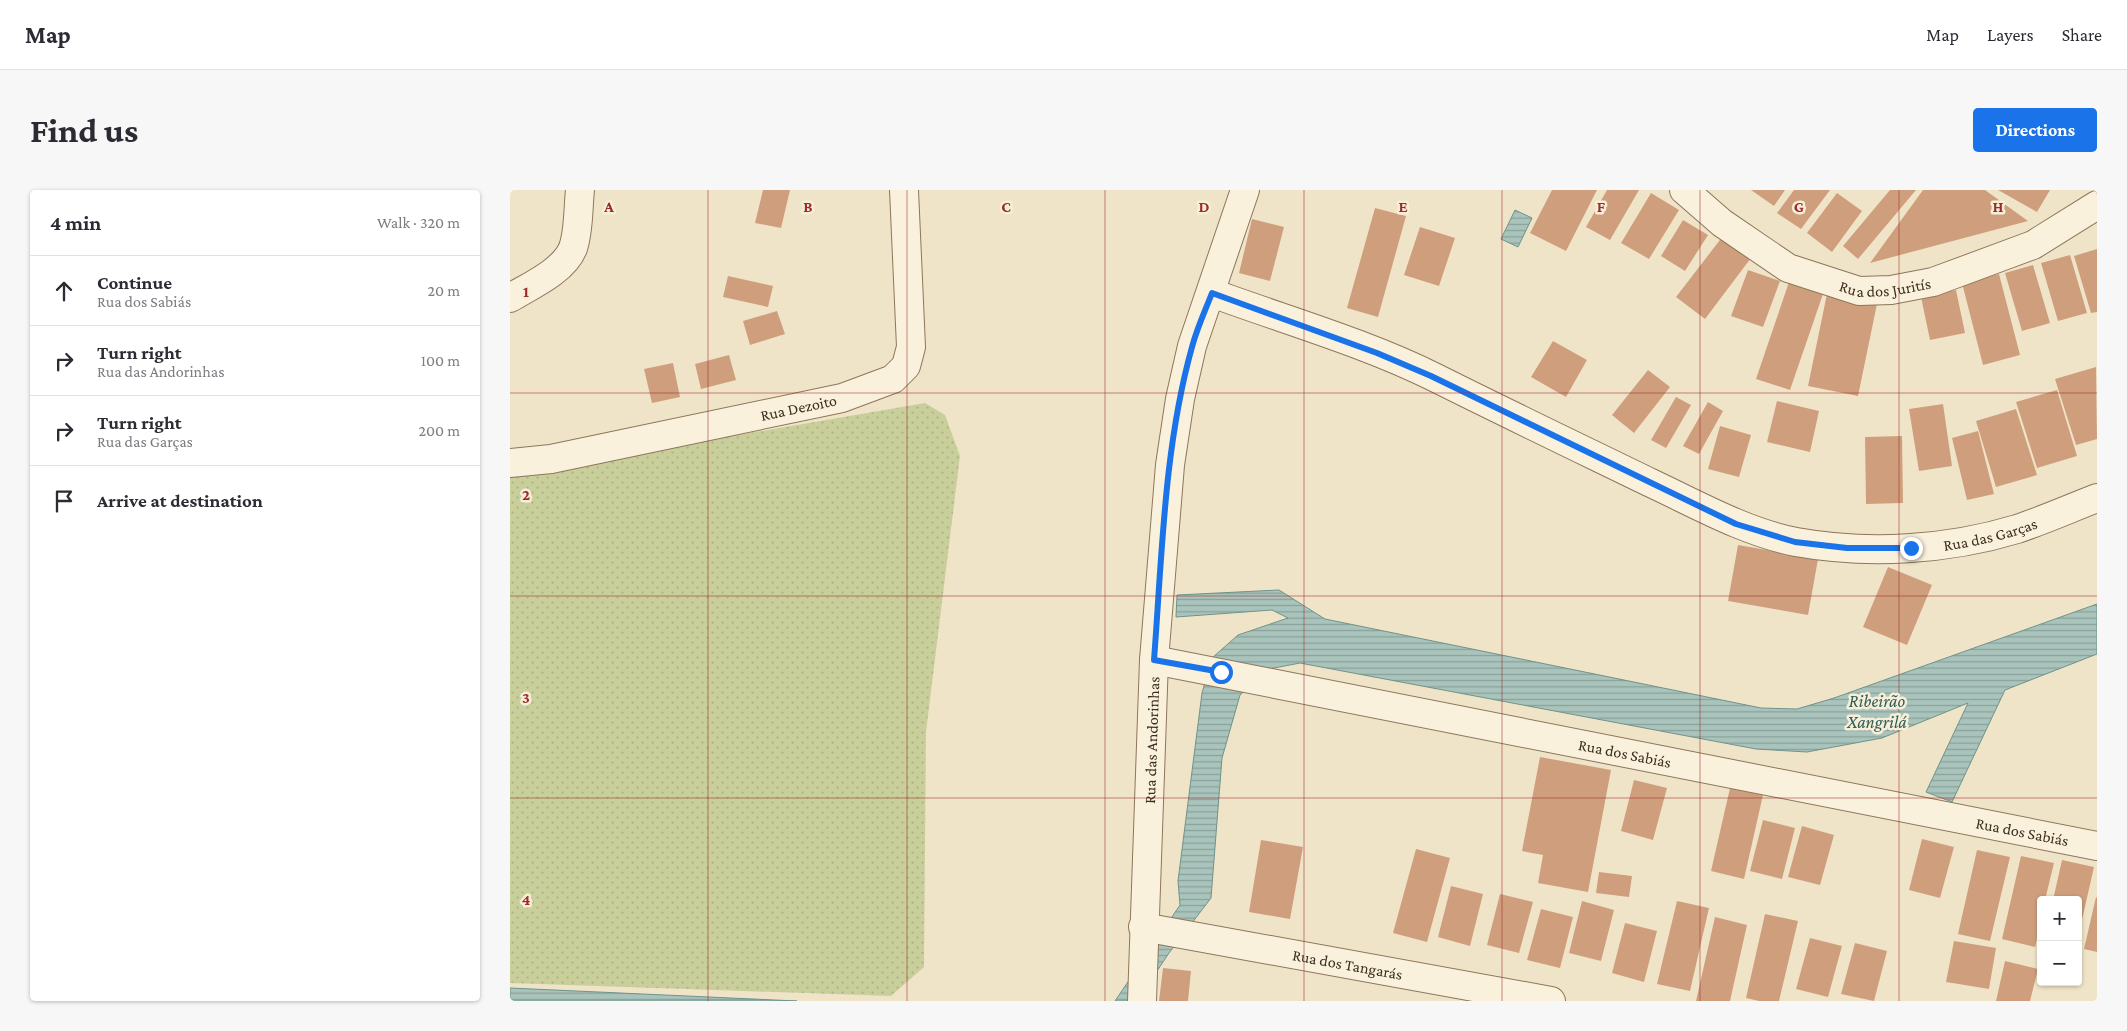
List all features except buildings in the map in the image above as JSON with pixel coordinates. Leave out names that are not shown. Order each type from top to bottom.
[{"type":"street","points":[[510,298],[550,273],[564,261],[573,248],[580,190]]},
{"type":"street","name":"Rua Dezoito","points":[[510,463],[551,459],[842,398],[893,379],[906,366],[911,347],[904,190]]},
{"type":"street","name":"Rua das Andorinhas","points":[[1142,1001],[1143,927],[1154,660],[1170,465],[1180,399],[1192,346],[1212,293],[1245,190]]},
{"type":"street","name":"Rua dos Juritís","points":[[1684,190],[1722,222],[1788,268],[1859,290],[1891,290],[1949,276],[2033,246],[2097,205]]},
{"type":"street","name":"Rua das Garças","points":[[1212,293],[1377,353],[1431,376],[1736,524],[1795,542],[1847,548],[1879,549],[1911,548],[1971,540],[2018,528],[2097,498]]},
{"type":"street","name":"Rua dos Sabiás","points":[[1154,660],[2097,846]]},
{"type":"street","name":"Rua dos Tangarás","points":[[1143,927],[1550,1001]]},
{"type":"green space","points":[[925,403],[945,415],[960,456],[926,732],[924,967],[891,996],[510,983],[510,474]]},
{"type":"water","points":[[1515,210],[1532,218],[1518,247],[1501,239]]},
{"type":"water","name":"Ribeirão Xangrilá","points":[[1279,590],[1325,619],[1761,708],[1797,709],[1834,698],[2097,604],[2097,654],[2005,690],[1952,802],[1926,792],[1968,703],[1882,738],[1807,752],[1756,749],[1300,663],[1269,669],[1240,695],[1222,758],[1211,898],[1169,953],[1137,1001],[1115,1001],[1180,905],[1178,881],[1202,693],[1212,658],[1238,635],[1288,618],[1272,610],[1176,617],[1177,595]]},
{"type":"water","points":[[510,988],[797,1001],[510,1001]]},
{"type":"route","points":[[1221,672],[1154,660],[1170,465],[1180,399],[1192,346],[1212,293],[1377,353],[1431,376],[1736,524],[1795,542],[1847,548],[1911,548]]}]
